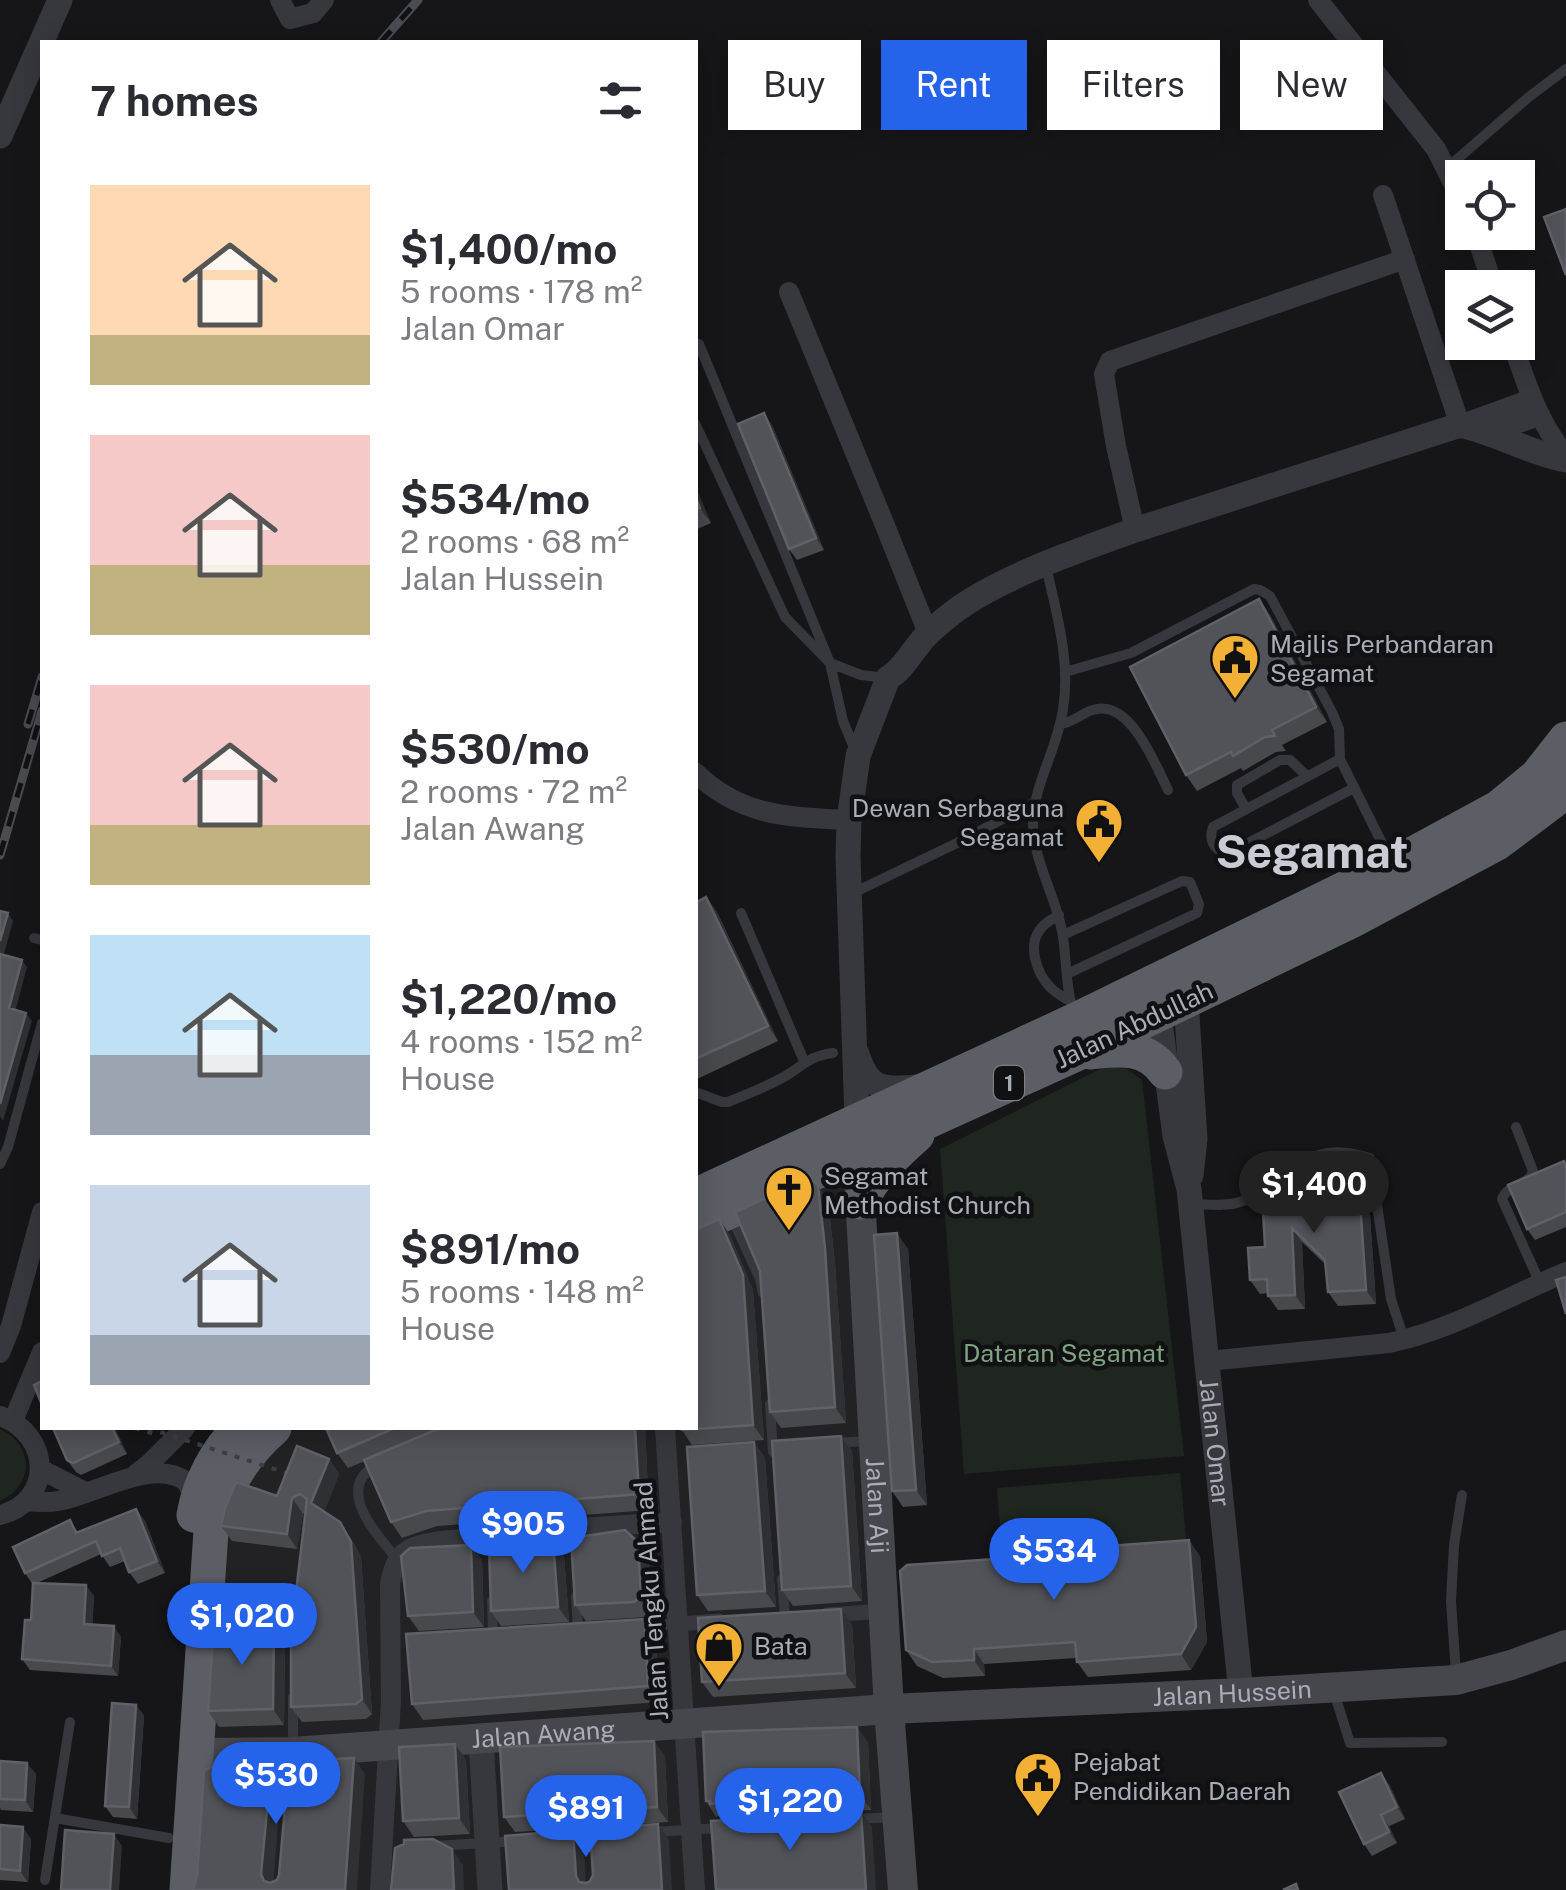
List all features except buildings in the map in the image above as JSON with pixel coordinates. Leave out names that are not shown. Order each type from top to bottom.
[{"type":"highway","name":"1","points":[[1400,878],[1537,776],[1566,739]]},
{"type":"highway","name":"1","points":[[1400,878],[1498,843],[1553,801],[1566,784]]},
{"type":"highway","name":"Jalan Abdullah","points":[[858,1136],[946,1095],[1074,1025],[1171,991],[1400,878]]},
{"type":"highway","points":[[1074,1025],[1103,1050],[1135,1051],[1153,1057],[1165,1072]]},
{"type":"highway","points":[[860,1202],[870,1182],[915,1136],[946,1095]]},
{"type":"highway","name":"1","points":[[698,1195],[858,1136]]},
{"type":"highway","name":"1","points":[[698,1226],[858,1136]]},
{"type":"highway","points":[[166,1890],[191,1536],[204,1480],[218,1454],[238,1430]]},
{"type":"highway","points":[[187,1890],[211,1531],[217,1509],[237,1472],[272,1430]]},
{"type":"main road","name":"Jalan Aji","points":[[858,1136],[890,1710],[904,1890]]},
{"type":"main road","name":"Jalan Hussein","points":[[890,1710],[1456,1680],[1511,1666],[1566,1645]]},
{"type":"main road","name":"Jalan Awang","points":[[196,1753],[292,1761],[386,1745],[890,1710]]},
{"type":"street","points":[[42,40],[60,0]]},
{"type":"street","points":[[280,0],[290,19],[314,13],[324,0]]},
{"type":"street","points":[[1318,0],[1445,165]]},
{"type":"street","points":[[1,132],[40,45]]},
{"type":"street","points":[[1383,195],[1404,259],[1472,428],[1544,456],[1566,458]]},
{"type":"street","points":[[1134,530],[1104,374],[1110,361],[1404,259]]},
{"type":"street","points":[[789,292],[928,634]]},
{"type":"street","points":[[1518,360],[1535,408],[1566,458]]},
{"type":"street","points":[[858,1136],[843,1048],[849,820],[858,756],[888,678],[896,674],[928,634],[983,594],[1134,530],[1535,408]]},
{"type":"street","points":[[698,775],[743,806],[785,816],[849,820]]},
{"type":"street","name":"Jalan Omar","points":[[1171,991],[1165,1072],[1174,1136],[1190,1197],[1241,1693]]},
{"type":"street","name":"Jalan Omar","points":[[1171,991],[1195,1140],[1190,1197]]},
{"type":"street","points":[[843,1048],[866,1077],[880,1087],[946,1095]]},
{"type":"street","points":[[0,1352],[16,1310],[40,1220]]},
{"type":"street","points":[[1208,1361],[1404,1340],[1444,1328],[1566,1272]]},
{"type":"street","points":[[9,1514],[36,1486],[40,1469],[30,1436],[6,1418],[40,1356]]},
{"type":"street","points":[[131,1478],[182,1430]]},
{"type":"street","name":"Jalan Tengku Ahmad","points":[[666,1430],[676,1456],[672,1522],[695,1890]]},
{"type":"street","points":[[40,1469],[85,1492]]},
{"type":"street","points":[[9,1514],[159,1472],[169,1472],[187,1482],[196,1506]]},
{"type":"street","points":[[380,1890],[392,1849],[386,1745],[398,1641],[390,1584],[398,1560],[424,1544],[490,1546],[672,1522]]},
{"type":"street","points":[[767,1618],[885,1611]]},
{"type":"street","points":[[678,1624],[732,1621]]},
{"type":"street","points":[[481,1740],[490,1890]]},
{"type":"lane","points":[[1456,160],[1566,69]]},
{"type":"lane","points":[[700,344],[830,663],[843,721],[858,756]]},
{"type":"lane","points":[[698,429],[785,617],[830,663],[861,675],[888,678]]},
{"type":"lane","points":[[1046,566],[1061,635],[1064,708],[1035,802],[1033,824],[1036,851],[1063,934],[1074,1025]]},
{"type":"lane","points":[[1064,672],[1137,650],[1254,589],[1270,596],[1332,712],[1339,729],[1340,759],[1400,878]]},
{"type":"lane","points":[[1060,724],[1090,710],[1112,711],[1138,734],[1168,790]]},
{"type":"lane","points":[[1340,759],[1213,826],[1213,844],[1218,852],[1227,854],[1354,788]]},
{"type":"lane","points":[[1246,809],[1237,793],[1238,784],[1280,760],[1290,760],[1308,776]]},
{"type":"lane","points":[[849,894],[1035,802]]},
{"type":"lane","points":[[1063,934],[1182,881],[1190,882],[1199,904],[1197,913],[1069,973]]},
{"type":"lane","points":[[741,913],[804,1061]]},
{"type":"lane","points":[[1059,915],[1035,936],[1034,951],[1047,984],[1074,1025]]},
{"type":"lane","points":[[0,1164],[40,1030]]},
{"type":"lane","points":[[698,1093],[728,1102],[782,1078],[804,1061],[843,1048]]},
{"type":"lane","points":[[1516,1127],[1534,1171],[1528,1180],[1510,1187],[1502,1199],[1540,1284]]},
{"type":"lane","points":[[1190,1197],[1238,1204],[1265,1190],[1306,1159],[1323,1153],[1370,1158],[1390,1300],[1404,1340]]},
{"type":"lane","points":[[728,1211],[760,1280],[764,1308]]},
{"type":"lane","points":[[769,1388],[774,1466]]},
{"type":"lane","points":[[824,1444],[874,1440]]},
{"type":"lane","points":[[755,1449],[790,1446]]},
{"type":"lane","points":[[396,1456],[367,1470],[357,1495],[374,1530],[398,1560]]},
{"type":"lane","points":[[1456,1680],[1451,1601],[1462,1495]]},
{"type":"lane","points":[[781,1561],[802,1616]]},
{"type":"lane","points":[[575,1580],[578,1630]]},
{"type":"lane","points":[[492,1596],[494,1635]]},
{"type":"lane","points":[[628,1627],[678,1624]]},
{"type":"lane","points":[[561,1631],[594,1629]]},
{"type":"lane","points":[[476,1636],[510,1634]]},
{"type":"lane","points":[[292,1761],[293,1684]]},
{"type":"lane","points":[[1332,1687],[1350,1742],[1442,1742]]},
{"type":"lane","points":[[46,1880],[70,1722]]},
{"type":"lane","points":[[841,1820],[897,1816]]},
{"type":"lane","points":[[55,1818],[170,1838]]},
{"type":"lane","points":[[632,1833],[729,1827]]},
{"type":"lane","points":[[418,1847],[522,1840]]},
{"type":"path","points":[[142,1430],[156,1434]]},
{"type":"path","points":[[154,1430],[301,1477]]},
{"type":"shaded area","points":[[846,1167],[892,1890],[194,1890],[229,1507],[277,1440],[290,1430],[698,1430],[698,1235]]},
{"type":"green space","name":"Dataran Segamat","points":[[1116,1061],[1142,1080],[1184,1456],[964,1474],[940,1149]]},
{"type":"green space","points":[[0,1429],[19,1445],[26,1465],[20,1485],[0,1501]]},
{"type":"green space","points":[[1180,1473],[1187,1549],[1003,1564],[997,1488]]},
{"type":"railway","points":[[383,40],[418,0]]},
{"type":"railway","points":[[28,724],[40,684]]},
{"type":"railway","points":[[0,855],[40,718]]},
{"type":"place","name":"Majlis Perbandaran Segamat","points":[[1235,700]]},
{"type":"place","name":"Dewan Serbaguna Segamat","points":[[1099,864]]},
{"type":"place","name":"Segamat Methodist Church","points":[[789,1232]]},
{"type":"place","name":"Bata","points":[[719,1688]]},
{"type":"place","name":"Pejabat Pendidikan Daerah","points":[[1038,1818]]},
{"type":"district","name":"Segamat","points":[[1312,851]]}]
